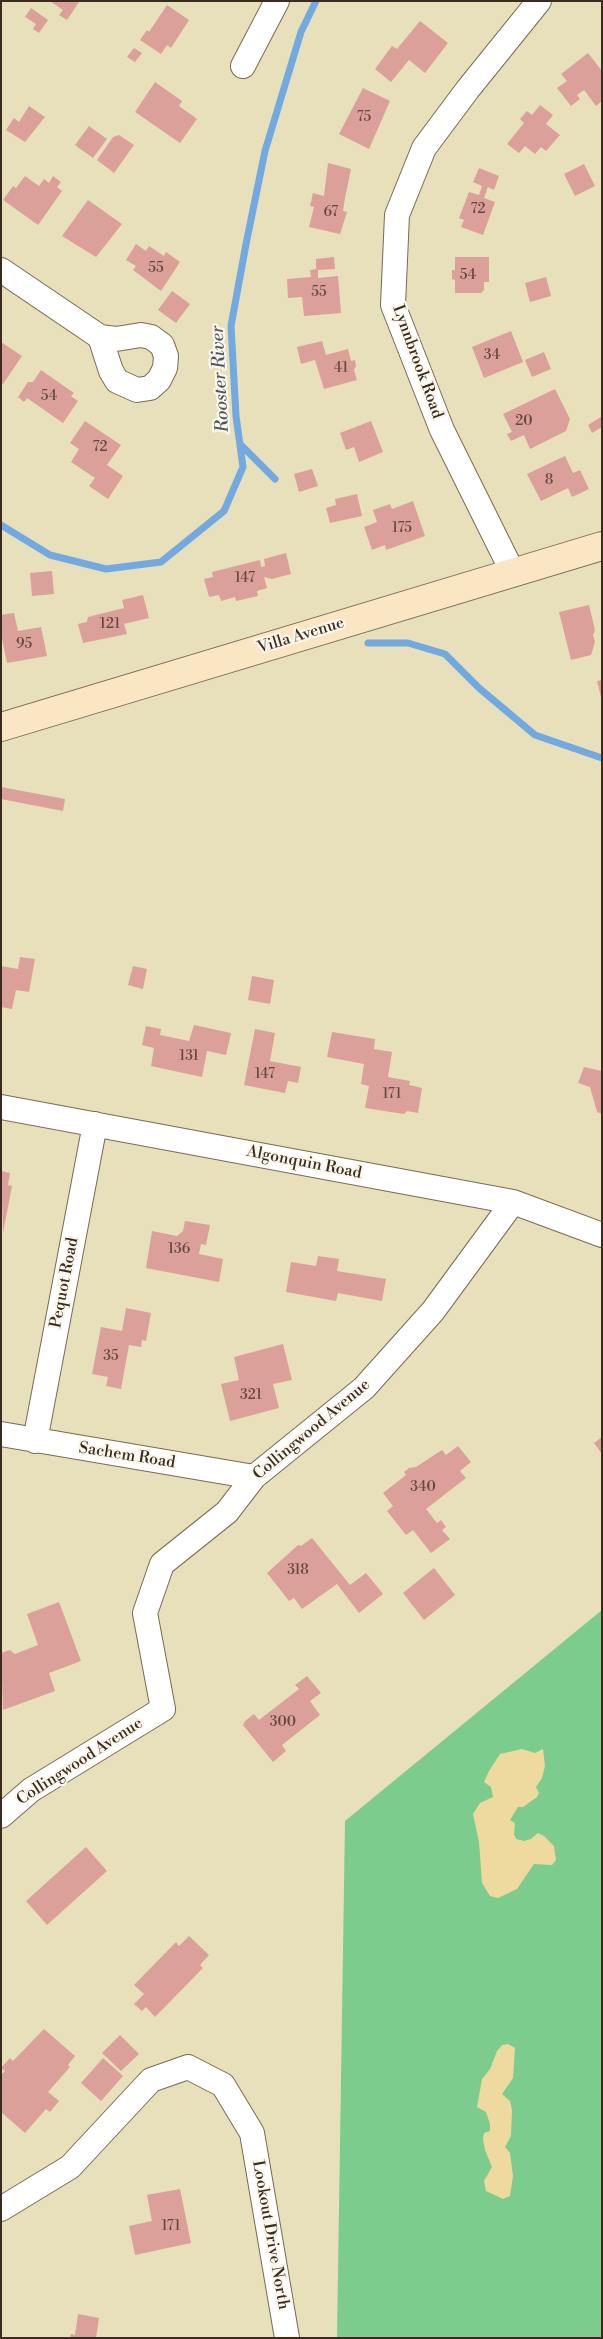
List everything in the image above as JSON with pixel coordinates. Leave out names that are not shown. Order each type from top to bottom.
[{"type":"main road","name":"Villa Avenue","points":[[1,727],[512,571],[602,546]]},
{"type":"street","points":[[243,66],[277,1]]},
{"type":"street","name":"Lynnbrook Road","points":[[512,571],[442,430],[393,305],[397,215],[424,148],[468,89],[539,1]]},
{"type":"street","points":[[1,270],[100,337]]},
{"type":"street","name":"Algonquin Road","points":[[1,1107],[513,1202],[602,1235]]},
{"type":"street","name":"Pequot Road","points":[[35,1441],[96,1124]]},
{"type":"street","name":"Collingwood Avenue","points":[[1,1816],[31,1790],[163,1709],[145,1612],[162,1564],[227,1512],[254,1477],[364,1388],[433,1311],[513,1202]]},
{"type":"street","name":"Sachem Road","points":[[1,1434],[254,1477]]},
{"type":"street","name":"Lookout Drive North","points":[[1,2209],[70,2167],[151,2080],[188,2067],[223,2085],[252,2133],[287,2338]]},
{"type":"green space","points":[[602,1610],[602,2338],[337,2338],[345,1821]]},
{"type":"sand","points":[[522,1749],[535,1753],[543,1749],[545,1766],[542,1778],[536,1787],[539,1793],[537,1797],[523,1807],[518,1807],[510,1820],[515,1823],[514,1834],[516,1839],[524,1841],[531,1839],[538,1833],[544,1836],[554,1846],[556,1860],[552,1865],[534,1864],[517,1889],[498,1898],[490,1896],[482,1883],[479,1842],[473,1814],[480,1803],[493,1797],[491,1787],[484,1782],[500,1754]]},
{"type":"sand","points":[[508,2044],[515,2048],[513,2078],[502,2094],[510,2101],[512,2110],[511,2136],[505,2147],[510,2153],[513,2176],[510,2196],[503,2199],[486,2191],[484,2181],[492,2167],[483,2139],[484,2133],[490,2131],[490,2124],[486,2112],[477,2107],[482,2079],[490,2069],[497,2051],[502,2045]]},
{"type":"building","points":[[50,1],[79,2],[67,20],[59,15],[63,10]]},
{"type":"building","points":[[167,5],[189,20],[171,48],[167,45],[161,54],[140,40],[147,30],[149,32]]},
{"type":"building","points":[[31,8],[48,20],[39,33],[33,29],[36,24],[25,17]]},
{"type":"building","points":[[420,21],[448,43],[425,73],[409,60],[391,82],[375,69],[392,46],[397,49]]},
{"type":"building","points":[[134,48],[142,53],[135,62],[127,57]]},
{"type":"building","points":[[588,53],[602,71],[602,101],[596,106],[584,90],[577,95],[580,99],[571,106],[557,88],[567,81],[561,74]]},
{"type":"building","points":[[155,82],[182,101],[179,106],[197,119],[180,143],[135,112]]},
{"type":"building","points":[[363,88],[390,101],[369,149],[339,134]]},
{"type":"building","points":[[540,105],[553,115],[546,124],[560,135],[546,151],[541,147],[535,154],[525,146],[519,153],[507,144],[524,123],[520,119],[527,111],[532,115]]},
{"type":"building","points":[[29,106],[45,117],[25,142],[6,130],[14,118],[19,122]]},
{"type":"building","points":[[89,126],[107,139],[93,158],[75,145]]},
{"type":"building","points":[[119,135],[134,145],[114,173],[97,160],[113,137]]},
{"type":"building","points":[[328,163],[351,169],[343,211],[347,212],[340,234],[309,227],[314,207],[310,206],[313,193],[324,196]]},
{"type":"building","points":[[584,164],[595,186],[575,196],[564,174]]},
{"type":"building","points":[[479,168],[499,176],[494,190],[488,187],[484,198],[495,202],[483,235],[461,227],[464,220],[459,218],[469,192],[479,195],[482,186],[473,182]]},
{"type":"building","points":[[25,176],[39,186],[44,179],[49,183],[53,176],[61,182],[57,187],[62,191],[38,225],[3,200],[13,186],[16,188]]},
{"type":"building","points":[[88,200],[122,224],[96,257],[62,236]]},
{"type":"building","points":[[136,244],[146,251],[149,246],[164,256],[166,252],[180,262],[161,291],[133,270],[136,266],[126,260]]},
{"type":"building","points":[[334,257],[335,269],[318,270],[318,278],[338,276],[341,313],[304,316],[302,297],[288,298],[287,279],[311,277],[310,270],[316,269],[316,259]]},
{"type":"building","points":[[455,257],[489,257],[489,282],[484,282],[484,290],[481,293],[455,293],[455,280],[452,279],[452,270],[455,270]]},
{"type":"building","points":[[546,277],[551,296],[530,302],[525,283]]},
{"type":"building","points":[[172,291],[190,304],[176,323],[158,310]]},
{"type":"building","points":[[511,331],[523,362],[484,378],[472,347]]},
{"type":"building","points":[[322,341],[326,355],[348,349],[351,361],[355,360],[356,366],[354,370],[357,380],[324,389],[315,360],[301,364],[297,347]]},
{"type":"building","points":[[1,342],[22,356],[3,384],[1,383]]},
{"type":"building","points":[[544,352],[551,369],[532,377],[525,360]]},
{"type":"building","points":[[41,370],[74,393],[71,396],[78,401],[63,423],[27,398],[24,402],[18,397],[28,382],[33,382]]},
{"type":"building","points":[[555,389],[570,419],[566,431],[530,449],[524,435],[511,441],[507,434],[512,432],[503,414]]},
{"type":"building","points":[[601,417],[602,427],[592,433],[588,425]]},
{"type":"building","points":[[85,421],[121,445],[107,465],[123,476],[108,499],[89,486],[95,478],[71,462],[79,449],[70,443]]},
{"type":"building","points":[[371,421],[383,452],[359,462],[354,447],[346,450],[340,433]]},
{"type":"building","points":[[565,456],[573,473],[580,470],[589,489],[572,497],[568,488],[541,501],[527,474]]},
{"type":"building","points":[[312,469],[318,486],[299,492],[294,474]]},
{"type":"building","points":[[357,494],[362,516],[330,523],[326,508],[336,505],[335,499]]},
{"type":"building","points":[[413,501],[425,536],[386,550],[385,545],[372,550],[364,527],[377,522],[373,510],[390,504],[392,509]]},
{"type":"building","points":[[286,553],[291,574],[272,579],[264,577],[267,588],[257,591],[258,596],[236,601],[235,597],[221,601],[219,595],[209,597],[204,579],[213,577],[212,572],[260,560],[261,567],[265,566],[264,559]]},
{"type":"building","points":[[52,571],[54,594],[32,596],[30,573]]},
{"type":"building","points":[[143,595],[149,618],[124,624],[127,634],[83,643],[78,624],[87,622],[88,617],[124,608],[122,600]]},
{"type":"building","points":[[589,605],[595,630],[593,635],[595,642],[591,655],[571,660],[559,612]]},
{"type":"building","points":[[14,613],[18,631],[41,627],[47,656],[7,663],[1,634],[1,615]]},
{"type":"building","points":[[602,680],[602,697],[601,697],[597,681]]},
{"type":"building","points":[[1,787],[65,799],[63,811],[1,799]]},
{"type":"building","points":[[20,957],[35,959],[29,992],[16,990],[12,1009],[1,1007],[1,966],[18,969]]},
{"type":"building","points":[[133,966],[147,969],[143,989],[128,985]]},
{"type":"building","points":[[252,976],[274,980],[270,1004],[248,1000]]},
{"type":"building","points":[[194,1025],[231,1033],[226,1055],[207,1051],[202,1077],[151,1066],[154,1048],[142,1045],[146,1026],[161,1029],[160,1035],[189,1041]]},
{"type":"building","points":[[255,1029],[275,1033],[270,1061],[301,1067],[298,1083],[288,1081],[285,1093],[244,1085]]},
{"type":"building","points":[[332,1032],[375,1039],[374,1049],[392,1052],[388,1077],[410,1081],[409,1085],[422,1088],[418,1113],[407,1111],[404,1114],[365,1108],[369,1086],[361,1084],[364,1064],[327,1057]]},
{"type":"building","points":[[584,1067],[602,1071],[602,1114],[597,1112],[590,1087],[578,1083]]},
{"type":"building","points":[[1,1171],[10,1173],[8,1185],[12,1186],[3,1233]]},
{"type":"building","points":[[185,1221],[210,1225],[206,1245],[201,1244],[199,1254],[223,1259],[219,1282],[146,1268],[152,1231],[177,1236],[183,1231]]},
{"type":"building","points":[[318,1256],[339,1259],[337,1271],[386,1279],[382,1301],[338,1293],[336,1301],[286,1292],[291,1262],[316,1266]]},
{"type":"building","points":[[126,1308],[151,1313],[146,1341],[142,1340],[141,1347],[129,1345],[121,1389],[106,1386],[108,1377],[92,1374],[101,1327],[122,1331]]},
{"type":"building","points":[[283,1344],[292,1380],[273,1384],[279,1408],[230,1421],[221,1384],[239,1380],[234,1357]]},
{"type":"building","points":[[602,1437],[602,1454],[594,1443]]},
{"type":"building","points":[[458,1446],[471,1462],[460,1471],[466,1478],[426,1509],[437,1523],[441,1520],[446,1527],[442,1530],[450,1539],[431,1553],[413,1530],[406,1535],[387,1511],[393,1506],[383,1493],[406,1475],[404,1472],[409,1468],[416,1467],[442,1450],[446,1455]]},
{"type":"building","points":[[312,1538],[350,1585],[366,1573],[383,1594],[359,1613],[337,1584],[302,1609],[294,1598],[289,1601],[267,1573],[298,1545],[301,1546]]},
{"type":"building","points":[[434,1568],[455,1595],[424,1620],[403,1593]]},
{"type":"building","points":[[59,1602],[81,1661],[49,1673],[55,1691],[3,1710],[1,1653],[10,1650],[15,1654],[38,1645],[27,1614]]},
{"type":"building","points":[[307,1676],[321,1693],[310,1701],[320,1715],[282,1745],[286,1751],[273,1762],[243,1725],[254,1714],[259,1720],[299,1689],[295,1685]]},
{"type":"building","points":[[86,1847],[107,1871],[47,1925],[26,1901]]},
{"type":"building","points":[[189,1936],[209,1955],[200,1965],[203,1968],[155,2017],[146,2007],[142,2011],[134,2004],[144,1994],[134,1985],[176,1942],[179,1946]]},
{"type":"building","points":[[44,2029],[75,2056],[68,2065],[70,2067],[48,2092],[59,2101],[50,2112],[46,2109],[25,2133],[1,2112],[1,2075],[5,2071],[1,2068],[10,2058],[13,2061]]},
{"type":"building","points":[[120,2035],[139,2054],[121,2071],[102,2053]]},
{"type":"building","points":[[103,2058],[123,2076],[101,2101],[81,2083]]},
{"type":"building","points":[[180,2189],[191,2243],[135,2255],[129,2226],[152,2221],[147,2195]]},
{"type":"building","points":[[78,2314],[99,2318],[96,2338],[70,2338],[71,2334],[75,2335]]},
{"type":"waterway","name":"Rooster River","points":[[1,525],[50,555],[106,569],[161,562],[224,511],[243,467],[236,416],[231,326],[265,151],[301,32],[316,1]]},
{"type":"waterway","points":[[240,444],[275,479]]},
{"type":"waterway","points":[[368,643],[408,643],[445,654],[479,688],[535,735],[602,758]]}]
